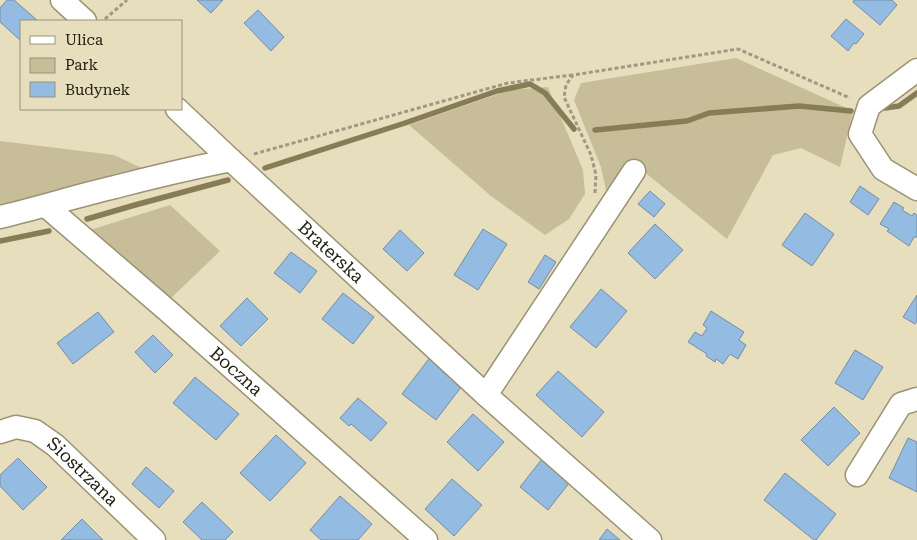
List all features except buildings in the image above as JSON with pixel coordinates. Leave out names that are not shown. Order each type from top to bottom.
[{"type":"street","points":[[62,0],[84,20]]},
{"type":"street","points":[[917,70],[869,106],[860,134],[882,169],[917,188]]},
{"type":"street","name":"Braterska","points":[[178,110],[486,395],[650,540]]},
{"type":"street","points":[[0,217],[182,170],[231,160]]},
{"type":"street","points":[[486,395],[634,171]]},
{"type":"street","name":"Boczna","points":[[46,206],[426,540]]},
{"type":"street","points":[[857,475],[901,404],[917,399]]},
{"type":"street","name":"Siostrzana","points":[[0,432],[16,427],[36,431],[55,445],[154,540]]},
{"type":"path","points":[[104,20],[127,0]]},
{"type":"path","points":[[231,160],[508,83],[573,75],[738,49],[869,106]]},
{"type":"path","points":[[573,75],[566,85],[564,97],[591,155],[596,175],[593,208],[600,222]]},
{"type":"green space","points":[[736,58],[853,111],[840,167],[801,148],[773,155],[727,239],[632,162],[607,195],[601,167],[574,100],[581,83]]},
{"type":"green space","points":[[548,87],[583,170],[585,194],[569,219],[545,235],[491,196],[409,125],[510,90]]},
{"type":"green space","points":[[0,141],[114,155],[144,169],[0,205]]},
{"type":"green space","points":[[170,205],[220,251],[167,302],[90,230]]},
{"type":"waterway","points":[[265,168],[497,91],[530,84],[545,93],[574,129]]},
{"type":"waterway","points":[[885,108],[899,106],[917,93]]},
{"type":"waterway","points":[[595,130],[687,121],[709,113],[799,106],[851,111]]},
{"type":"waterway","points":[[87,219],[228,180]]},
{"type":"waterway","points":[[0,241],[49,231]]}]
